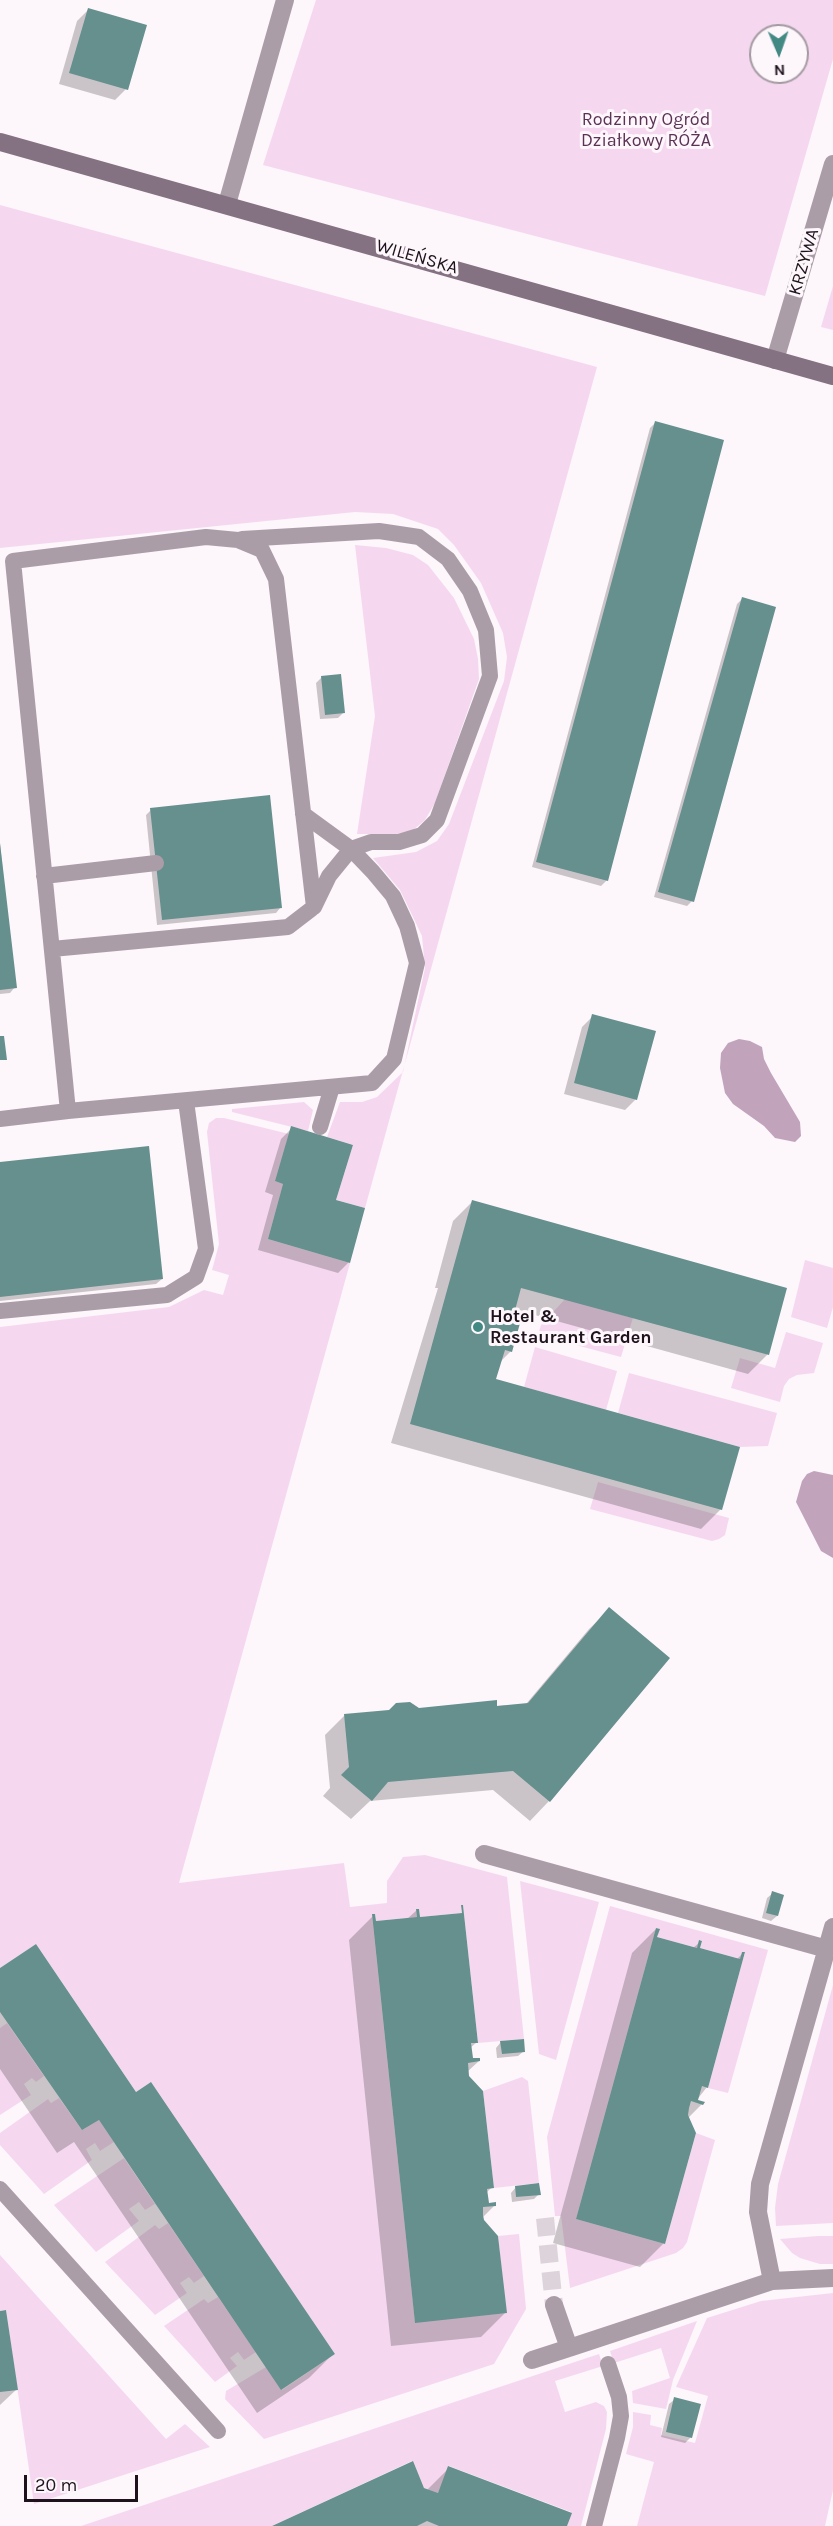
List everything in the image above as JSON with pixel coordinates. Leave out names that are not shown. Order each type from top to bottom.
[{"type":"street","points":[[226,204],[285,0]]},
{"type":"street","name":"WILEŃSKA","points":[[0,142],[833,376]]},
{"type":"street","name":"KRZYWA","points":[[776,360],[833,164]]},
{"type":"street","points":[[484,1854],[827,1949]]},
{"type":"street","points":[[772,2281],[758,2212],[760,2184],[833,1927]]},
{"type":"street","points":[[532,2360],[772,2281],[833,2278]]},
{"type":"street","points":[[554,2305],[569,2348]]},
{"type":"lane","points":[[52,949],[288,927],[314,907],[329,876],[351,849],[371,842],[399,842],[422,835],[437,820],[490,676],[486,630],[470,591],[448,559],[419,537],[378,531],[238,540],[206,537],[13,561],[68,1111]]},
{"type":"lane","points":[[238,540],[262,550],[276,579],[314,907]]},
{"type":"lane","points":[[0,1119],[372,1083],[394,1059],[417,963],[407,926],[393,896],[351,849],[303,814]]},
{"type":"lane","points":[[44,876],[156,863]]},
{"type":"lane","points":[[320,1127],[332,1087]]},
{"type":"lane","points":[[0,1311],[167,1296],[196,1277],[206,1249],[186,1101]]},
{"type":"lane","points":[[0,2189],[218,2431]]},
{"type":"lane","points":[[594,2526],[621,2416],[619,2397],[608,2364]]},
{"type":"green space","name":"Rodzinny Ogród Działkowy RÓŻA","points":[[316,0],[833,0],[833,59],[765,296],[263,165]]},
{"type":"green space","points":[[0,205],[597,367],[405,1064],[425,968],[422,936],[400,890],[373,858],[416,852],[437,841],[449,824],[504,681],[507,657],[503,633],[481,583],[454,545],[438,529],[393,514],[355,512],[0,548]]},
{"type":"green space","points":[[833,286],[833,330],[821,327]]},
{"type":"green space","points":[[355,545],[386,548],[413,555],[428,565],[454,598],[474,639],[478,659],[479,679],[435,803],[425,820],[412,831],[397,834],[357,834],[375,716]]},
{"type":"green space","points":[[402,1073],[365,1208],[336,1200],[353,1145],[327,1137],[340,1102],[362,1102],[377,1097]]},
{"type":"green space","points":[[304,1102],[313,1110],[308,1131],[232,1112],[232,1109]]},
{"type":"green space","points":[[216,1118],[289,1134],[275,1181],[283,1184],[268,1239],[350,1263],[179,1883],[344,1863],[350,1907],[387,1903],[387,1881],[403,1857],[425,1855],[507,1877],[524,2039],[478,2043],[463,1905],[461,1905],[462,1913],[420,1917],[419,1909],[416,1909],[417,1917],[376,1921],[375,1914],[372,1915],[415,2322],[506,2313],[498,2236],[519,2234],[526,2309],[494,2364],[264,2439],[225,2399],[226,2391],[266,2367],[282,2390],[335,2354],[150,2083],[136,2092],[36,1944],[0,1968],[0,1327],[169,1307],[204,1290],[223,1295],[229,1275],[212,1270],[219,1244],[207,1132],[209,1123]]},
{"type":"green space","points":[[805,1260],[833,1268],[833,1307],[827,1328],[791,1317]]},
{"type":"green space","points":[[565,1299],[633,1318],[621,1357],[538,1335],[541,1325]]},
{"type":"green space","points":[[786,1332],[823,1343],[814,1373],[797,1375],[789,1379],[784,1386],[780,1402],[731,1388],[740,1358],[775,1368]]},
{"type":"green space","points":[[535,1347],[617,1371],[606,1410],[524,1387]]},
{"type":"green space","points":[[629,1373],[777,1413],[768,1446],[740,1447],[618,1413]]},
{"type":"green space","points":[[598,1482],[729,1518],[725,1535],[712,1541],[590,1509]]},
{"type":"green space","points":[[520,1881],[599,1902],[556,2060],[539,2054]]},
{"type":"green space","points":[[610,1906],[768,1950],[728,2093],[708,2088],[745,1952],[742,1952],[740,1959],[700,1948],[702,1941],[700,1940],[697,1948],[657,1937],[659,1929],[656,1928],[576,2219],[665,2244],[696,2133],[715,2140],[687,2242],[683,2248],[676,2253],[570,2288],[561,2216],[555,2216],[547,2137]]},
{"type":"green space","points":[[833,1985],[833,2223],[776,2226],[775,2208],[778,2184]]},
{"type":"green space","points":[[7,2023],[44,2076],[36,2082],[32,2078],[24,2084],[31,2095],[0,2115],[0,2028]]},
{"type":"green space","points":[[522,2077],[528,2081],[539,2183],[494,2188],[483,2091]]},
{"type":"green space","points":[[59,2098],[82,2130],[99,2120],[114,2142],[100,2151],[95,2143],[86,2149],[92,2160],[44,2194],[0,2145],[0,2133],[48,2099],[51,2103]]},
{"type":"green space","points":[[124,2158],[155,2204],[145,2210],[139,2202],[129,2209],[139,2221],[96,2252],[54,2205]]},
{"type":"green space","points":[[168,2223],[204,2276],[194,2283],[189,2277],[180,2283],[187,2293],[155,2315],[105,2262],[155,2225],[159,2229]]},
{"type":"green space","points":[[833,2236],[833,2264],[820,2264],[800,2258],[792,2253],[780,2239]]},
{"type":"green space","points":[[0,2255],[166,2439],[185,2424],[210,2447],[34,2504],[6,2310],[0,2311]]},
{"type":"green space","points":[[833,2293],[833,2490],[825,2526],[637,2526],[654,2462],[626,2454],[633,2427],[633,2412],[651,2415],[650,2425],[662,2428],[661,2435],[695,2443],[708,2396],[676,2387],[707,2318],[761,2301]]},
{"type":"green space","points":[[218,2297],[256,2352],[244,2360],[238,2352],[230,2358],[237,2366],[215,2382],[164,2326],[204,2299],[208,2303]]},
{"type":"green space","points":[[697,2321],[673,2380],[666,2409],[633,2403],[632,2391],[670,2378],[661,2348],[614,2363],[610,2351]]},
{"type":"green space","points":[[599,2354],[603,2366],[555,2381],[565,2412],[596,2402],[604,2406],[607,2412],[606,2429],[581,2526],[567,2526],[571,2512],[449,2466],[438,2493],[424,2488],[412,2461],[272,2526],[81,2526]]},
{"type":"shaded area","points":[[739,1039],[762,1047],[764,1059],[771,1073],[800,1122],[801,1136],[795,1142],[775,1138],[764,1126],[733,1104],[725,1093],[720,1068],[721,1053],[728,1043]]},
{"type":"shaded area","points":[[814,1471],[833,1475],[833,1558],[821,1551],[796,1502],[802,1481],[807,1474]]},
{"type":"building","points":[[88,8],[147,25],[128,90],[69,73]]},
{"type":"building","points":[[655,421],[724,440],[608,881],[536,862]]},
{"type":"building","points":[[742,597],[776,607],[694,902],[658,892]]},
{"type":"building","points":[[341,674],[345,713],[325,715],[321,676]]},
{"type":"building","points":[[270,795],[282,908],[162,920],[150,808]]},
{"type":"building","points":[[0,843],[17,988],[0,990]]},
{"type":"building","points":[[592,1014],[656,1031],[637,1100],[574,1083]]},
{"type":"building","points":[[0,1036],[4,1036],[7,1060],[0,1060]]},
{"type":"building","points":[[291,1126],[353,1145],[336,1200],[365,1208],[350,1263],[268,1239],[283,1184],[275,1181]]},
{"type":"building","points":[[149,1146],[163,1279],[0,1297],[0,1162]]},
{"type":"building","points":[[472,1200],[787,1288],[769,1355],[521,1288],[514,1314],[522,1316],[512,1352],[505,1350],[496,1379],[740,1447],[722,1510],[410,1424]]},
{"type":"building","points":[[609,1607],[670,1658],[550,1802],[513,1771],[388,1782],[372,1801],[341,1775],[349,1767],[344,1714],[389,1710],[396,1703],[410,1702],[419,1708],[497,1700],[497,1706],[528,1703]]},
{"type":"building","points":[[772,1891],[784,1895],[778,1916],[766,1913]]},
{"type":"building","points":[[461,1905],[463,1905],[478,2043],[471,2043],[473,2058],[480,2058],[480,2061],[468,2063],[469,2076],[483,2091],[494,2188],[487,2189],[489,2203],[496,2202],[496,2206],[483,2207],[483,2215],[484,2220],[498,2236],[507,2313],[415,2323],[372,1914],[375,1914],[376,1921],[417,1917],[416,1909],[419,1909],[420,1917],[462,1913]]},
{"type":"building","points":[[656,1928],[660,1929],[657,1937],[697,1948],[699,1940],[702,1941],[700,1948],[740,1959],[742,1952],[745,1952],[708,2088],[702,2086],[698,2100],[705,2102],[703,2105],[691,2101],[689,2108],[688,2115],[696,2133],[665,2244],[576,2219]]},
{"type":"building","points":[[36,1944],[136,2092],[151,2082],[335,2354],[281,2390],[99,2120],[82,2130],[0,2012],[0,1968]]},
{"type":"building","points":[[524,2039],[525,2052],[502,2054],[500,2041]]},
{"type":"building","points":[[539,2183],[541,2195],[516,2197],[515,2186]]},
{"type":"building","points":[[6,2310],[18,2390],[0,2392],[0,2311]]},
{"type":"building","points":[[674,2397],[701,2404],[692,2438],[666,2432]]},
{"type":"building","points":[[413,2461],[424,2488],[438,2493],[448,2466],[572,2513],[567,2526],[439,2526],[427,2521],[417,2526],[272,2526]]},
{"type":"tunnel","points":[[545,2218],[554,2305]]},
{"type":"place","name":"Hotel & Restaurant Garden","points":[[478,1327]]}]
